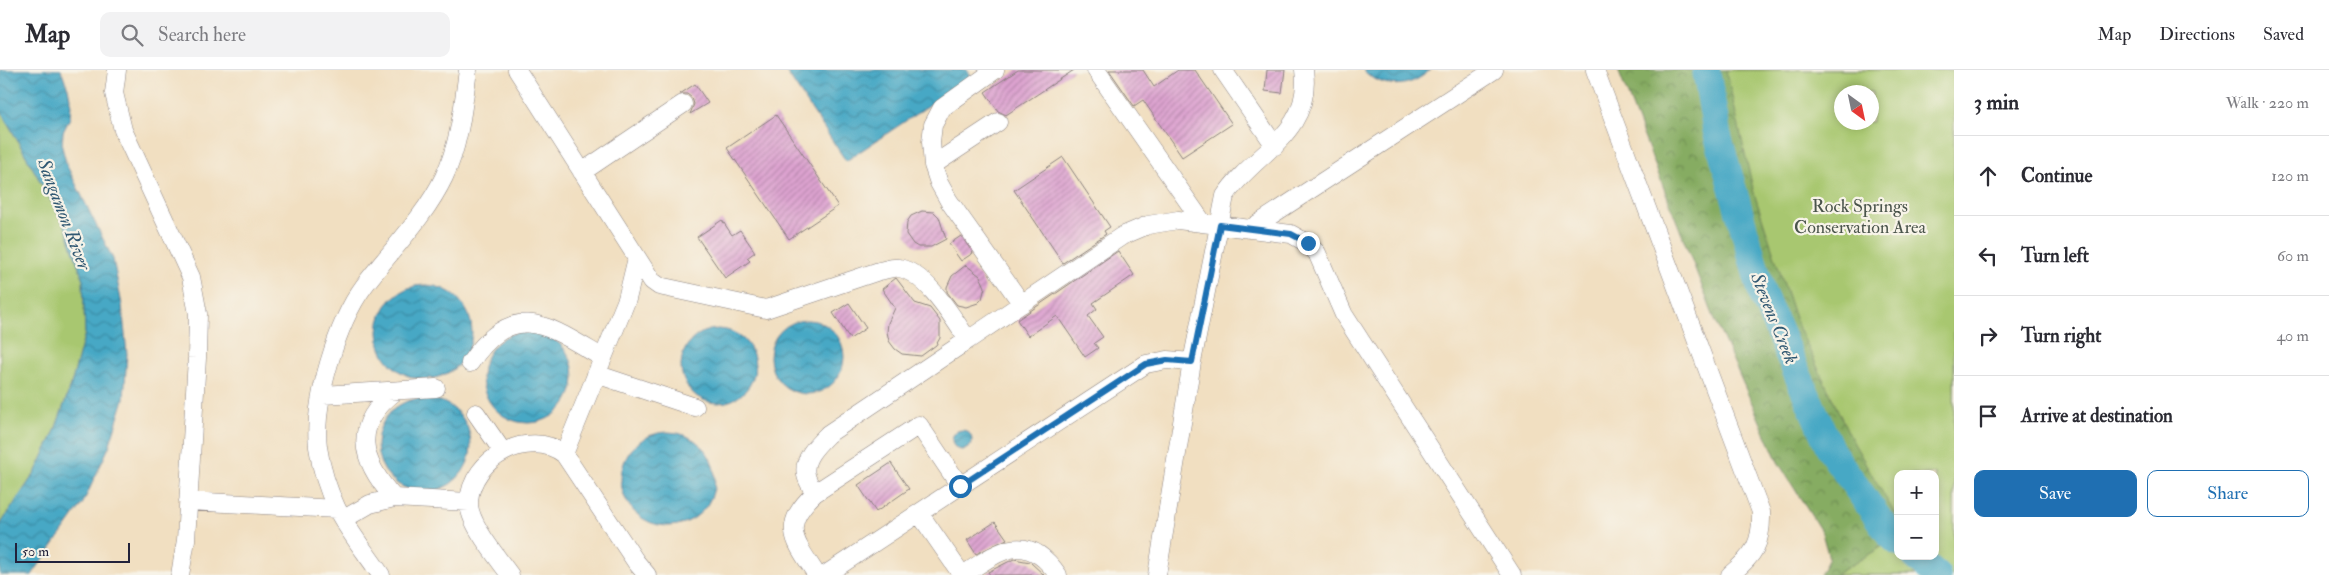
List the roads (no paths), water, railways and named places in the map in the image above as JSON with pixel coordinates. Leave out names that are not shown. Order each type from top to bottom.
[{"type":"lane","points":[[117,70],[114,93],[124,130],[191,277],[198,314],[186,540],[180,575]]},
{"type":"lane","points":[[381,575],[340,514],[322,468],[318,446],[319,420],[323,395],[336,340],[350,309],[364,287],[424,210],[444,178],[460,131],[468,70]]},
{"type":"lane","points":[[518,70],[652,281],[659,286],[766,309],[879,271],[898,268],[914,275],[931,290],[968,340]]},
{"type":"lane","points":[[1096,70],[1211,224]]},
{"type":"lane","points":[[1223,70],[1275,146]]},
{"type":"lane","points":[[1157,575],[1192,362],[1211,224],[1235,181],[1285,136],[1298,116],[1306,82],[1304,70]]},
{"type":"lane","points":[[1250,229],[1494,70]]},
{"type":"lane","points":[[1595,70],[1761,512],[1762,529],[1757,546],[1747,561],[1730,575]]},
{"type":"lane","points":[[989,72],[942,108],[933,125],[931,142],[933,165],[939,183],[949,201],[1022,304]]},
{"type":"lane","points":[[582,172],[683,104]]},
{"type":"lane","points":[[933,165],[998,122]]},
{"type":"lane","points":[[815,493],[806,475],[807,462],[814,448],[828,434],[1122,236],[1148,225],[1178,220],[1291,234],[1308,243],[1317,253],[1344,315],[1512,575]]},
{"type":"lane","points":[[564,454],[627,300],[637,258]]},
{"type":"lane","points":[[470,363],[486,342],[498,332],[511,326],[525,323],[538,324],[550,327],[599,366],[695,407]]},
{"type":"lane","points":[[825,575],[1146,364],[1167,360],[1192,362]]},
{"type":"lane","points":[[323,395],[436,388]]},
{"type":"lane","points":[[394,498],[371,467],[366,453],[365,439],[367,425],[373,412],[396,391]]},
{"type":"lane","points":[[476,413],[503,452]]},
{"type":"lane","points":[[817,575],[799,548],[794,534],[794,520],[801,507],[815,493],[919,425],[960,486]]},
{"type":"lane","points":[[510,575],[477,526],[469,502],[476,480],[483,469],[503,452],[513,447],[536,444],[556,448],[564,454],[636,562],[647,575]]},
{"type":"lane","points":[[188,501],[340,514],[394,498],[469,502]]},
{"type":"lane","points":[[919,513],[962,575],[995,554],[1010,549],[1025,548],[1037,552],[1048,560],[1058,575]]},
{"type":"water","name":"Sangamon River","points":[[0,70],[61,70],[68,88],[71,104],[70,118],[63,132],[62,147],[67,166],[113,259],[122,305],[127,354],[124,399],[109,447],[83,503],[32,575],[0,575],[0,525],[36,471],[54,433],[71,385],[85,333],[83,280],[66,228],[0,109]]},
{"type":"water","points":[[785,70],[967,70],[971,77],[846,161]]},
{"type":"water","points":[[1363,70],[1430,70],[1414,81],[1396,85],[1379,81]]},
{"type":"water","points":[[425,285],[443,289],[458,299],[468,314],[472,332],[468,350],[458,365],[443,375],[425,379],[407,375],[392,365],[382,350],[378,332],[382,314],[392,299],[407,289]]},
{"type":"water","points":[[807,320],[828,326],[838,336],[844,357],[838,378],[828,388],[807,394],[786,388],[776,378],[770,357],[776,336],[786,326]]},
{"type":"water","points":[[718,329],[739,335],[749,345],[755,366],[749,387],[739,397],[718,403],[697,397],[687,387],[681,366],[687,345],[697,335]]},
{"type":"water","points":[[519,331],[537,331],[554,338],[567,351],[574,368],[574,386],[567,403],[554,416],[537,423],[519,423],[502,416],[489,403],[482,386],[482,368],[489,351],[502,338]]},
{"type":"water","points":[[424,398],[442,402],[457,412],[467,427],[471,445],[467,463],[457,478],[442,488],[424,492],[406,488],[391,478],[381,463],[377,445],[381,427],[391,412],[406,402]]},
{"type":"water","points":[[962,430],[969,433],[972,440],[969,447],[962,450],[955,447],[952,440],[955,433]]},
{"type":"water","points":[[668,432],[686,436],[701,446],[711,461],[715,479],[711,497],[701,512],[686,522],[668,526],[650,522],[635,512],[625,497],[621,479],[625,461],[635,446],[650,436]]},
{"type":"waterway","name":"Stevens Creek","points":[[1706,70],[1717,133],[1762,293],[1831,451],[1894,538]]},
{"type":"waterway","name":"Stevens Creek","points":[[1920,560],[1937,575]]},
{"type":"park label","name":"Rock Springs Conservation Area","points":[[1860,216]]}]
